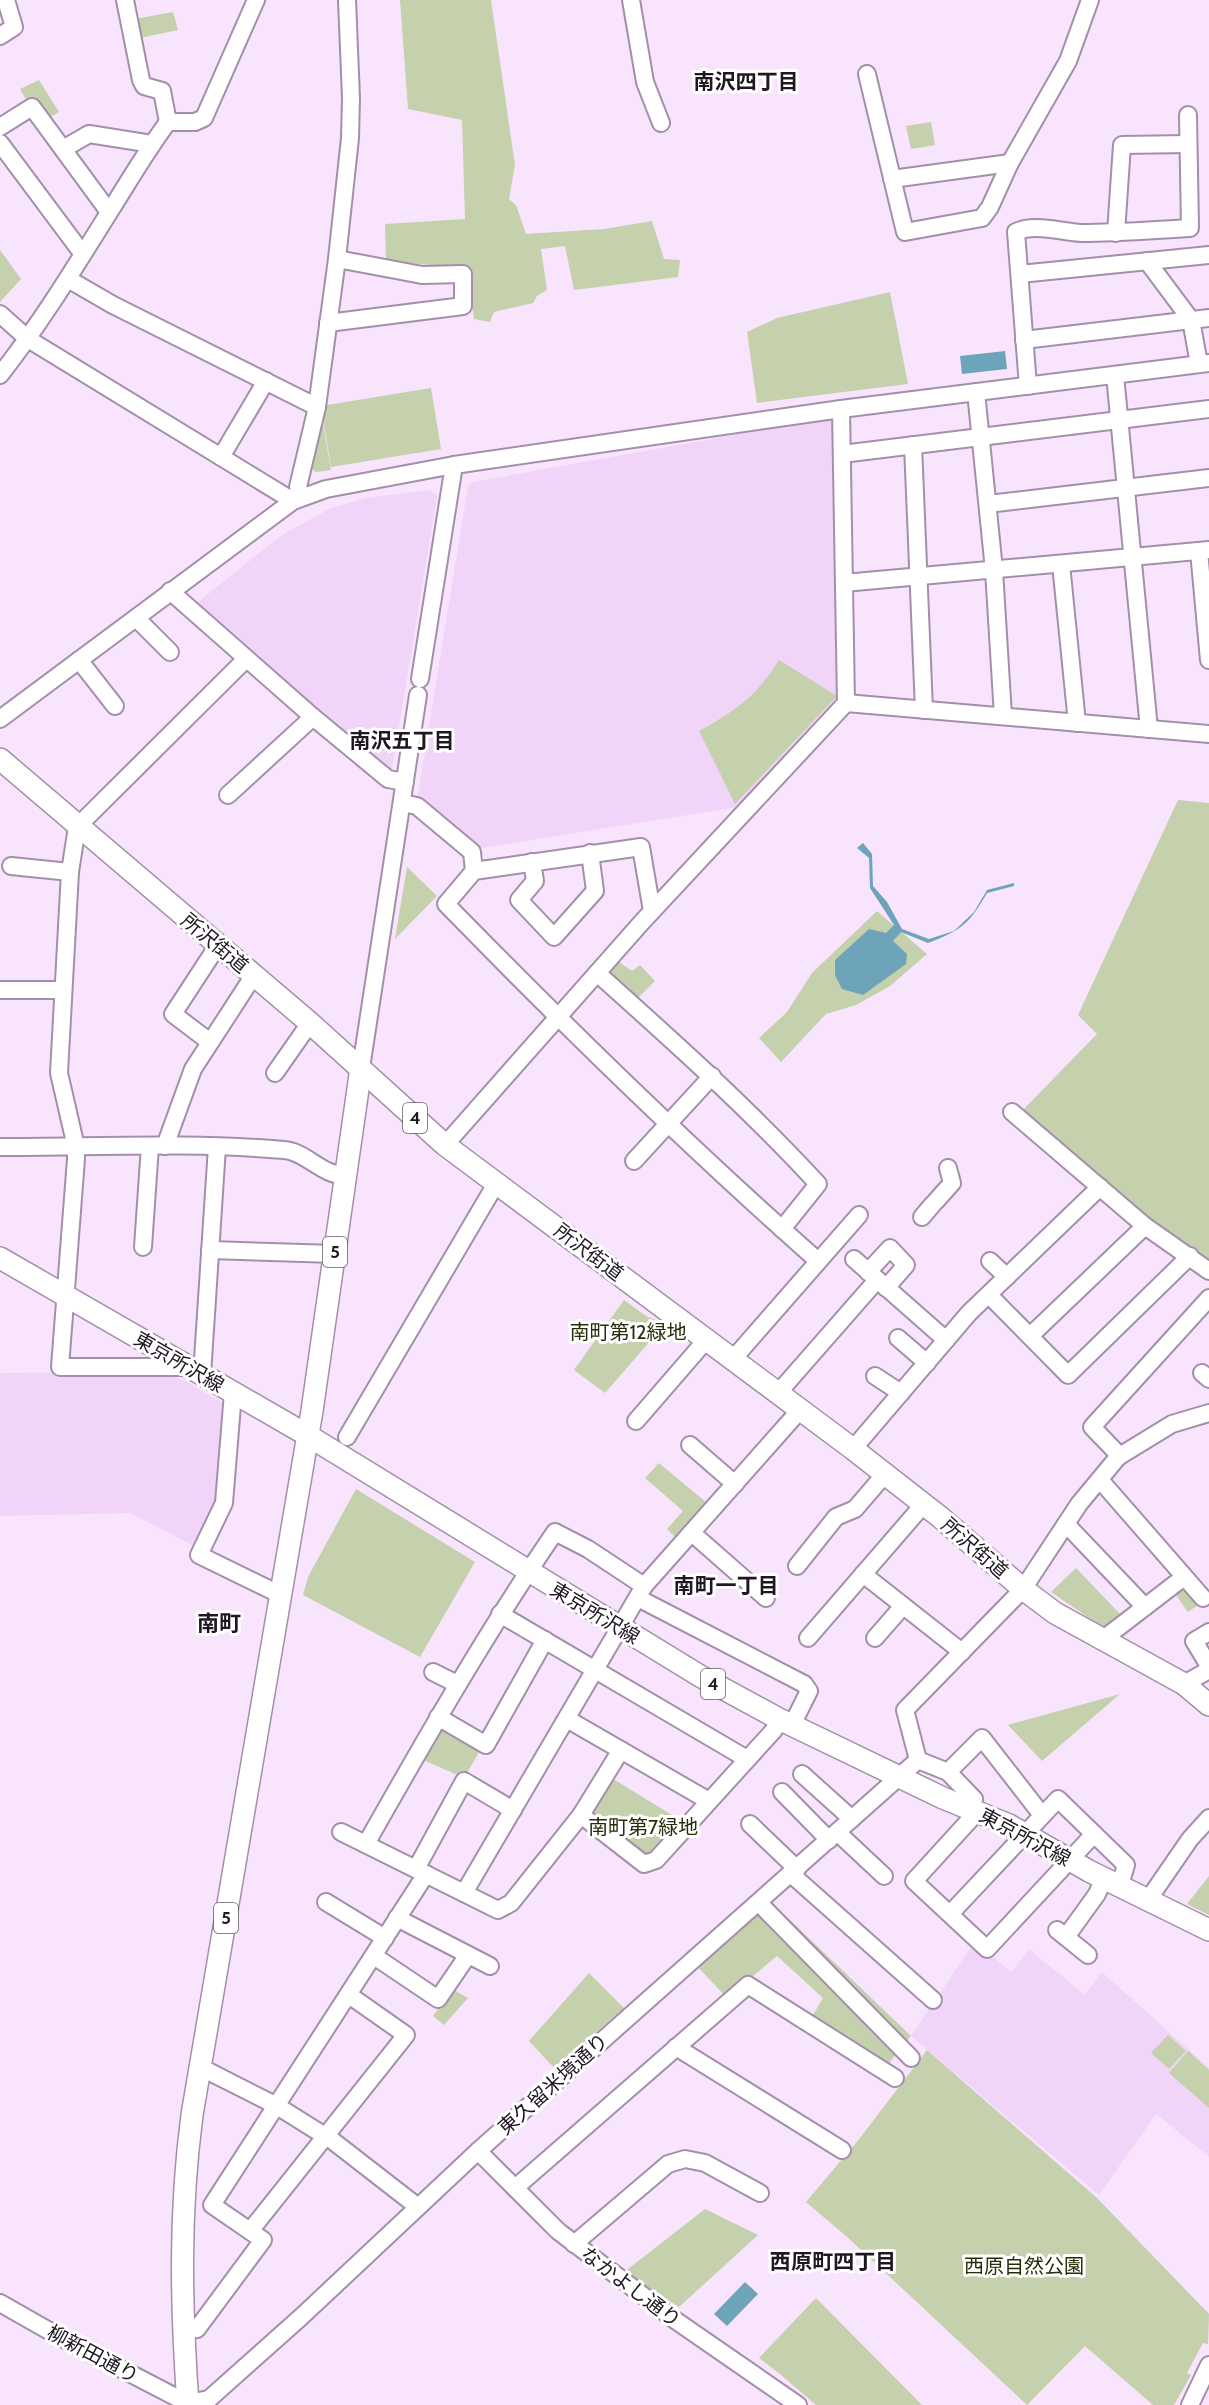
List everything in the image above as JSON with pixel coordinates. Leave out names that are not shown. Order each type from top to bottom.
[{"type":"main road","name":"所沢街道","points":[[0,759],[77,827],[310,1023],[445,1145],[854,1449],[1055,1613],[1184,1684],[1209,1704]]},
{"type":"main road","name":"5","points":[[189,2404],[183,2331],[182,2215],[187,2155],[307,1435],[361,1068]]},
{"type":"main road","name":"東京所沢線","points":[[0,1258],[307,1435],[700,1676],[785,1722],[899,1777],[1025,1833],[1069,1860],[1209,1930]]},
{"type":"street","points":[[0,36],[14,27],[6,0]]},
{"type":"street","points":[[0,375],[28,339],[68,279],[82,253],[168,122],[162,91],[144,86],[141,80],[125,0]]},
{"type":"street","points":[[168,122],[195,122],[204,118],[256,0]]},
{"type":"street","points":[[297,498],[317,407],[337,260],[350,138],[351,98],[347,0]]},
{"type":"street","points":[[631,0],[645,82],[661,123]]},
{"type":"street","points":[[867,74],[904,232],[982,218],[1068,60],[1090,0]]},
{"type":"street","points":[[0,127],[32,107],[109,212]]},
{"type":"street","points":[[1028,386],[1016,232],[1024,228],[1077,233],[1116,233],[1190,228],[1188,115]]},
{"type":"street","points":[[63,149],[89,134],[152,144]]},
{"type":"street","points":[[0,143],[82,253]]},
{"type":"street","points":[[1116,233],[1122,146],[1188,144]]},
{"type":"street","points":[[892,179],[1010,163]]},
{"type":"street","points":[[1020,274],[1209,255]]},
{"type":"street","points":[[327,323],[463,306],[463,274],[422,275],[337,260]]},
{"type":"street","points":[[0,718],[297,498],[326,489],[453,465],[841,409],[1204,363],[1191,320],[1147,261]]},
{"type":"street","points":[[68,279],[113,305],[317,407]]},
{"type":"street","points":[[0,314],[28,339],[221,457],[297,498]]},
{"type":"street","points":[[1024,340],[1209,318]]},
{"type":"street","points":[[1115,375],[1149,729]]},
{"type":"street","points":[[221,457],[266,381]]},
{"type":"street","points":[[976,392],[994,570],[1003,716]]},
{"type":"street","points":[[445,1145],[652,911],[846,703],[841,409]]},
{"type":"street","points":[[842,454],[1209,409]]},
{"type":"street","points":[[913,445],[924,710]]},
{"type":"street","points":[[361,1068],[453,465]]},
{"type":"street","points":[[988,504],[1209,478]]},
{"type":"street","points":[[844,583],[1204,550],[1209,660]]},
{"type":"street","points":[[1061,564],[1077,723]]},
{"type":"street","points":[[170,591],[313,717],[388,779],[405,782]]},
{"type":"street","points":[[136,618],[170,652]]},
{"type":"street","points":[[218,1147],[210,1250],[195,1371],[60,1367],[76,1147],[59,1073],[70,872],[77,827],[246,659]]},
{"type":"street","points":[[79,660],[115,706]]},
{"type":"street","points":[[846,703],[1209,734]]},
{"type":"street","points":[[228,795],[313,717]]},
{"type":"street","points":[[402,803],[417,806],[472,852],[474,871]]},
{"type":"street","points":[[652,911],[641,847],[474,871],[446,904],[557,1018],[668,1124],[818,1261]]},
{"type":"street","points":[[532,862],[535,881],[519,900],[554,936],[595,891],[590,854]]},
{"type":"street","points":[[11,866],[70,872]]},
{"type":"street","points":[[210,1042],[173,1014],[218,945]]},
{"type":"street","points":[[597,973],[712,1076],[768,1130],[818,1184],[782,1229]]},
{"type":"street","points":[[143,1247],[157,1146],[193,1069],[254,975]]},
{"type":"street","points":[[0,990],[63,990]]},
{"type":"street","points":[[274,1073],[310,1023]]},
{"type":"street","points":[[634,1161],[712,1076]]},
{"type":"street","points":[[1012,1112],[1145,1226],[1209,1271]]},
{"type":"street","points":[[0,1147],[157,1146],[288,1150],[334,1176],[346,1176]]},
{"type":"street","points":[[922,1217],[952,1183],[948,1168]]},
{"type":"street","points":[[347,1437],[497,1182]]},
{"type":"street","points":[[854,1449],[946,1340],[1100,1187]]},
{"type":"street","points":[[733,1359],[859,1215]]},
{"type":"street","points":[[1030,1336],[1145,1226]]},
{"type":"street","points":[[210,1250],[335,1254]]},
{"type":"street","points":[[989,1295],[1068,1374],[1190,1256]]},
{"type":"street","points":[[854,1259],[946,1340]]},
{"type":"street","points":[[990,1261],[1007,1277]]},
{"type":"street","points":[[778,1393],[851,1299],[877,1280]]},
{"type":"street","points":[[1120,1456],[1092,1427],[1209,1298]]},
{"type":"street","points":[[898,1338],[927,1363]]},
{"type":"street","points":[[636,1421],[707,1339]]},
{"type":"street","points":[[874,1376],[901,1394]]},
{"type":"street","points":[[232,1393],[224,1503],[199,1555],[281,1595]]},
{"type":"street","points":[[464,1893],[641,1592],[801,1410]]},
{"type":"street","points":[[1094,1834],[987,1949],[914,1881],[973,1810],[974,1799],[948,1772],[918,1760],[904,1710],[1023,1589],[1079,1504],[1120,1456],[1172,1424],[1209,1413]]},
{"type":"street","points":[[690,1445],[735,1484]]},
{"type":"street","points":[[797,1566],[803,1548],[836,1517],[855,1509],[885,1474]]},
{"type":"street","points":[[1101,1481],[1203,1598]]},
{"type":"street","points":[[808,1638],[924,1505]]},
{"type":"street","points":[[1066,1524],[1145,1607]]},
{"type":"street","points":[[366,1844],[457,1684],[555,1532],[588,1549],[641,1592],[804,1684],[809,1691],[785,1722],[774,1730],[656,1860],[644,1864],[581,1815]]},
{"type":"street","points":[[692,1533],[766,1598]]},
{"type":"street","points":[[863,1574],[962,1652]]},
{"type":"street","points":[[1102,1640],[1184,1576]]},
{"type":"street","points":[[875,1638],[903,1606]]},
{"type":"street","points":[[500,1614],[747,1759]]},
{"type":"street","points":[[1184,1684],[1209,1668],[1194,1641],[1209,1632]]},
{"type":"street","points":[[438,1717],[486,1744],[545,1640]]},
{"type":"street","points":[[433,1672],[457,1684]]},
{"type":"street","points":[[567,1719],[709,1801]]},
{"type":"street","points":[[948,1772],[982,1738],[1042,1815]]},
{"type":"street","points":[[341,1832],[498,1910],[511,1903],[581,1815],[621,1750]]},
{"type":"street","name":"東久留米境通り","points":[[189,2404],[209,2399],[478,2151],[918,1760]]},
{"type":"street","points":[[802,1774],[852,1819]]},
{"type":"street","points":[[183,2331],[197,2329],[263,2240],[212,2205],[397,1918],[464,1781],[513,1810]]},
{"type":"street","points":[[782,1792],[884,1876]]},
{"type":"street","points":[[950,1914],[1058,1799],[1126,1865],[1123,1875],[1110,1881],[1061,1933],[1088,1955]]},
{"type":"street","points":[[1148,1900],[1190,1839],[1209,1818]]},
{"type":"street","points":[[750,1824],[794,1872],[933,2000]]},
{"type":"street","points":[[326,1902],[385,1938]]},
{"type":"street","points":[[759,1903],[911,2058]]},
{"type":"street","points":[[397,1918],[490,1966]]},
{"type":"street","points":[[374,1956],[438,1999],[468,1955]]},
{"type":"street","points":[[515,2188],[748,1985],[895,2078]]},
{"type":"street","points":[[250,2231],[406,2035],[349,1995]]},
{"type":"street","points":[[676,2047],[842,2150]]},
{"type":"street","points":[[200,2067],[277,2106],[324,2136],[418,2207]]},
{"type":"street","name":"なかよし通り","points":[[478,2151],[574,2244],[675,2320],[798,2405]]},
{"type":"street","points":[[574,2244],[668,2164],[685,2159],[705,2163],[760,2193]]},
{"type":"street","name":"柳新田通り","points":[[0,2303],[189,2404]]},
{"type":"street","points":[[1190,2405],[1209,2365]]},
{"type":"shaded area","points":[[835,417],[838,697],[738,807],[476,849],[417,800],[468,486],[472,482]]},
{"type":"shaded area","points":[[429,490],[437,496],[391,776],[193,606],[283,534],[331,508],[365,498]]},
{"type":"shaded area","points":[[167,1371],[223,1403],[218,1510],[198,1548],[130,1513],[0,1516],[0,1373]]},
{"type":"shaded area","points":[[975,1941],[1011,1972],[1029,1949],[1085,1995],[1102,1972],[1209,2068],[1209,2157],[1156,2114],[1099,2195],[911,2036]]},
{"type":"green space","points":[[400,0],[491,0],[515,165],[509,199],[516,205],[526,234],[604,229],[652,221],[664,259],[680,260],[678,277],[574,290],[565,246],[541,249],[547,290],[537,296],[533,303],[494,312],[490,322],[474,319],[467,268],[386,261],[385,224],[465,219],[462,120],[408,109]]},
{"type":"green space","points":[[173,12],[178,30],[135,39],[129,20]]},
{"type":"green space","points":[[39,80],[59,112],[45,120],[30,106],[20,89]]},
{"type":"green space","points":[[931,122],[935,145],[911,149],[906,126]]},
{"type":"green space","points":[[0,250],[21,279],[0,302]]},
{"type":"green space","points":[[890,292],[908,384],[757,403],[747,332],[777,318]]},
{"type":"green space","points":[[431,388],[441,449],[331,467],[321,406]]},
{"type":"green space","points":[[321,411],[331,470],[316,472],[311,468]]},
{"type":"green space","points":[[779,660],[837,696],[735,804],[699,731],[744,702],[771,673]]},
{"type":"green space","points":[[1178,800],[1209,803],[1209,1266],[1174,1240],[1020,1113],[1097,1034],[1078,1015]]},
{"type":"green space","points":[[407,867],[437,896],[395,939]]},
{"type":"green space","points":[[877,911],[927,954],[890,986],[856,1005],[826,1014],[781,1062],[759,1038],[787,1012],[812,973]]},
{"type":"green space","points":[[615,959],[632,971],[640,965],[655,981],[635,1001],[603,972]]},
{"type":"green space","name":"南町第12緑地","points":[[624,1300],[646,1316],[665,1324],[605,1393],[574,1370]]},
{"type":"green space","points":[[659,1463],[707,1503],[676,1538],[667,1529],[683,1511],[645,1478]]},
{"type":"green space","points":[[356,1489],[475,1562],[420,1657],[303,1595],[308,1577]]},
{"type":"green space","points":[[1076,1568],[1121,1615],[1104,1628],[1051,1592]]},
{"type":"green space","points":[[1184,1578],[1204,1601],[1188,1612],[1171,1588]]},
{"type":"green space","points":[[1120,1694],[1042,1761],[1008,1725]]},
{"type":"green space","points":[[439,1722],[482,1747],[464,1778],[419,1758]]},
{"type":"green space","name":"南町第7緑地","points":[[610,1777],[685,1823],[644,1860],[589,1813]]},
{"type":"green space","points":[[1209,1876],[1209,1915],[1187,1904]]},
{"type":"green space","points":[[768,1899],[911,2036],[885,2068],[810,2020],[823,1998],[777,1956],[727,1998],[695,1964]]},
{"type":"green space","points":[[589,1973],[624,2008],[554,2068],[529,2041]]},
{"type":"green space","points":[[452,1989],[468,1998],[444,2025],[433,2016]]},
{"type":"green space","points":[[1168,2035],[1186,2051],[1169,2069],[1151,2053]]},
{"type":"green space","name":"西原自然公園","points":[[927,2050],[1097,2198],[1209,2314],[1208,2344],[1203,2343],[1187,2373],[1191,2375],[1174,2405],[1153,2405],[1085,2346],[1027,2405],[846,2236],[806,2202],[860,2138]]},
{"type":"green space","points":[[1188,2051],[1209,2070],[1209,2108],[1169,2073]]},
{"type":"green space","points":[[705,2209],[758,2235],[679,2307],[623,2273]]},
{"type":"green space","points":[[816,2298],[922,2405],[816,2405],[759,2358]]},
{"type":"water","points":[[1005,351],[1007,369],[962,374],[960,356]]},
{"type":"water","points":[[863,843],[872,854],[873,886],[887,902],[902,929],[929,939],[954,931],[974,912],[987,890],[1014,883],[1014,886],[987,893],[975,912],[964,925],[957,930],[928,943],[901,932],[893,941],[907,954],[906,964],[863,995],[842,989],[835,975],[835,960],[869,929],[886,933],[894,925],[870,888],[869,858],[857,848]]},
{"type":"water","points":[[745,2282],[758,2294],[727,2326],[714,2314]]},
{"type":"district","name":"南沢四丁目","points":[[746,81]]},
{"type":"district","name":"南沢五丁目","points":[[402,740]]},
{"type":"district","name":"南町一丁目","points":[[726,1585]]},
{"type":"district","name":"南町","points":[[219,1623]]},
{"type":"district","name":"西原町四丁目","points":[[833,2261]]}]
